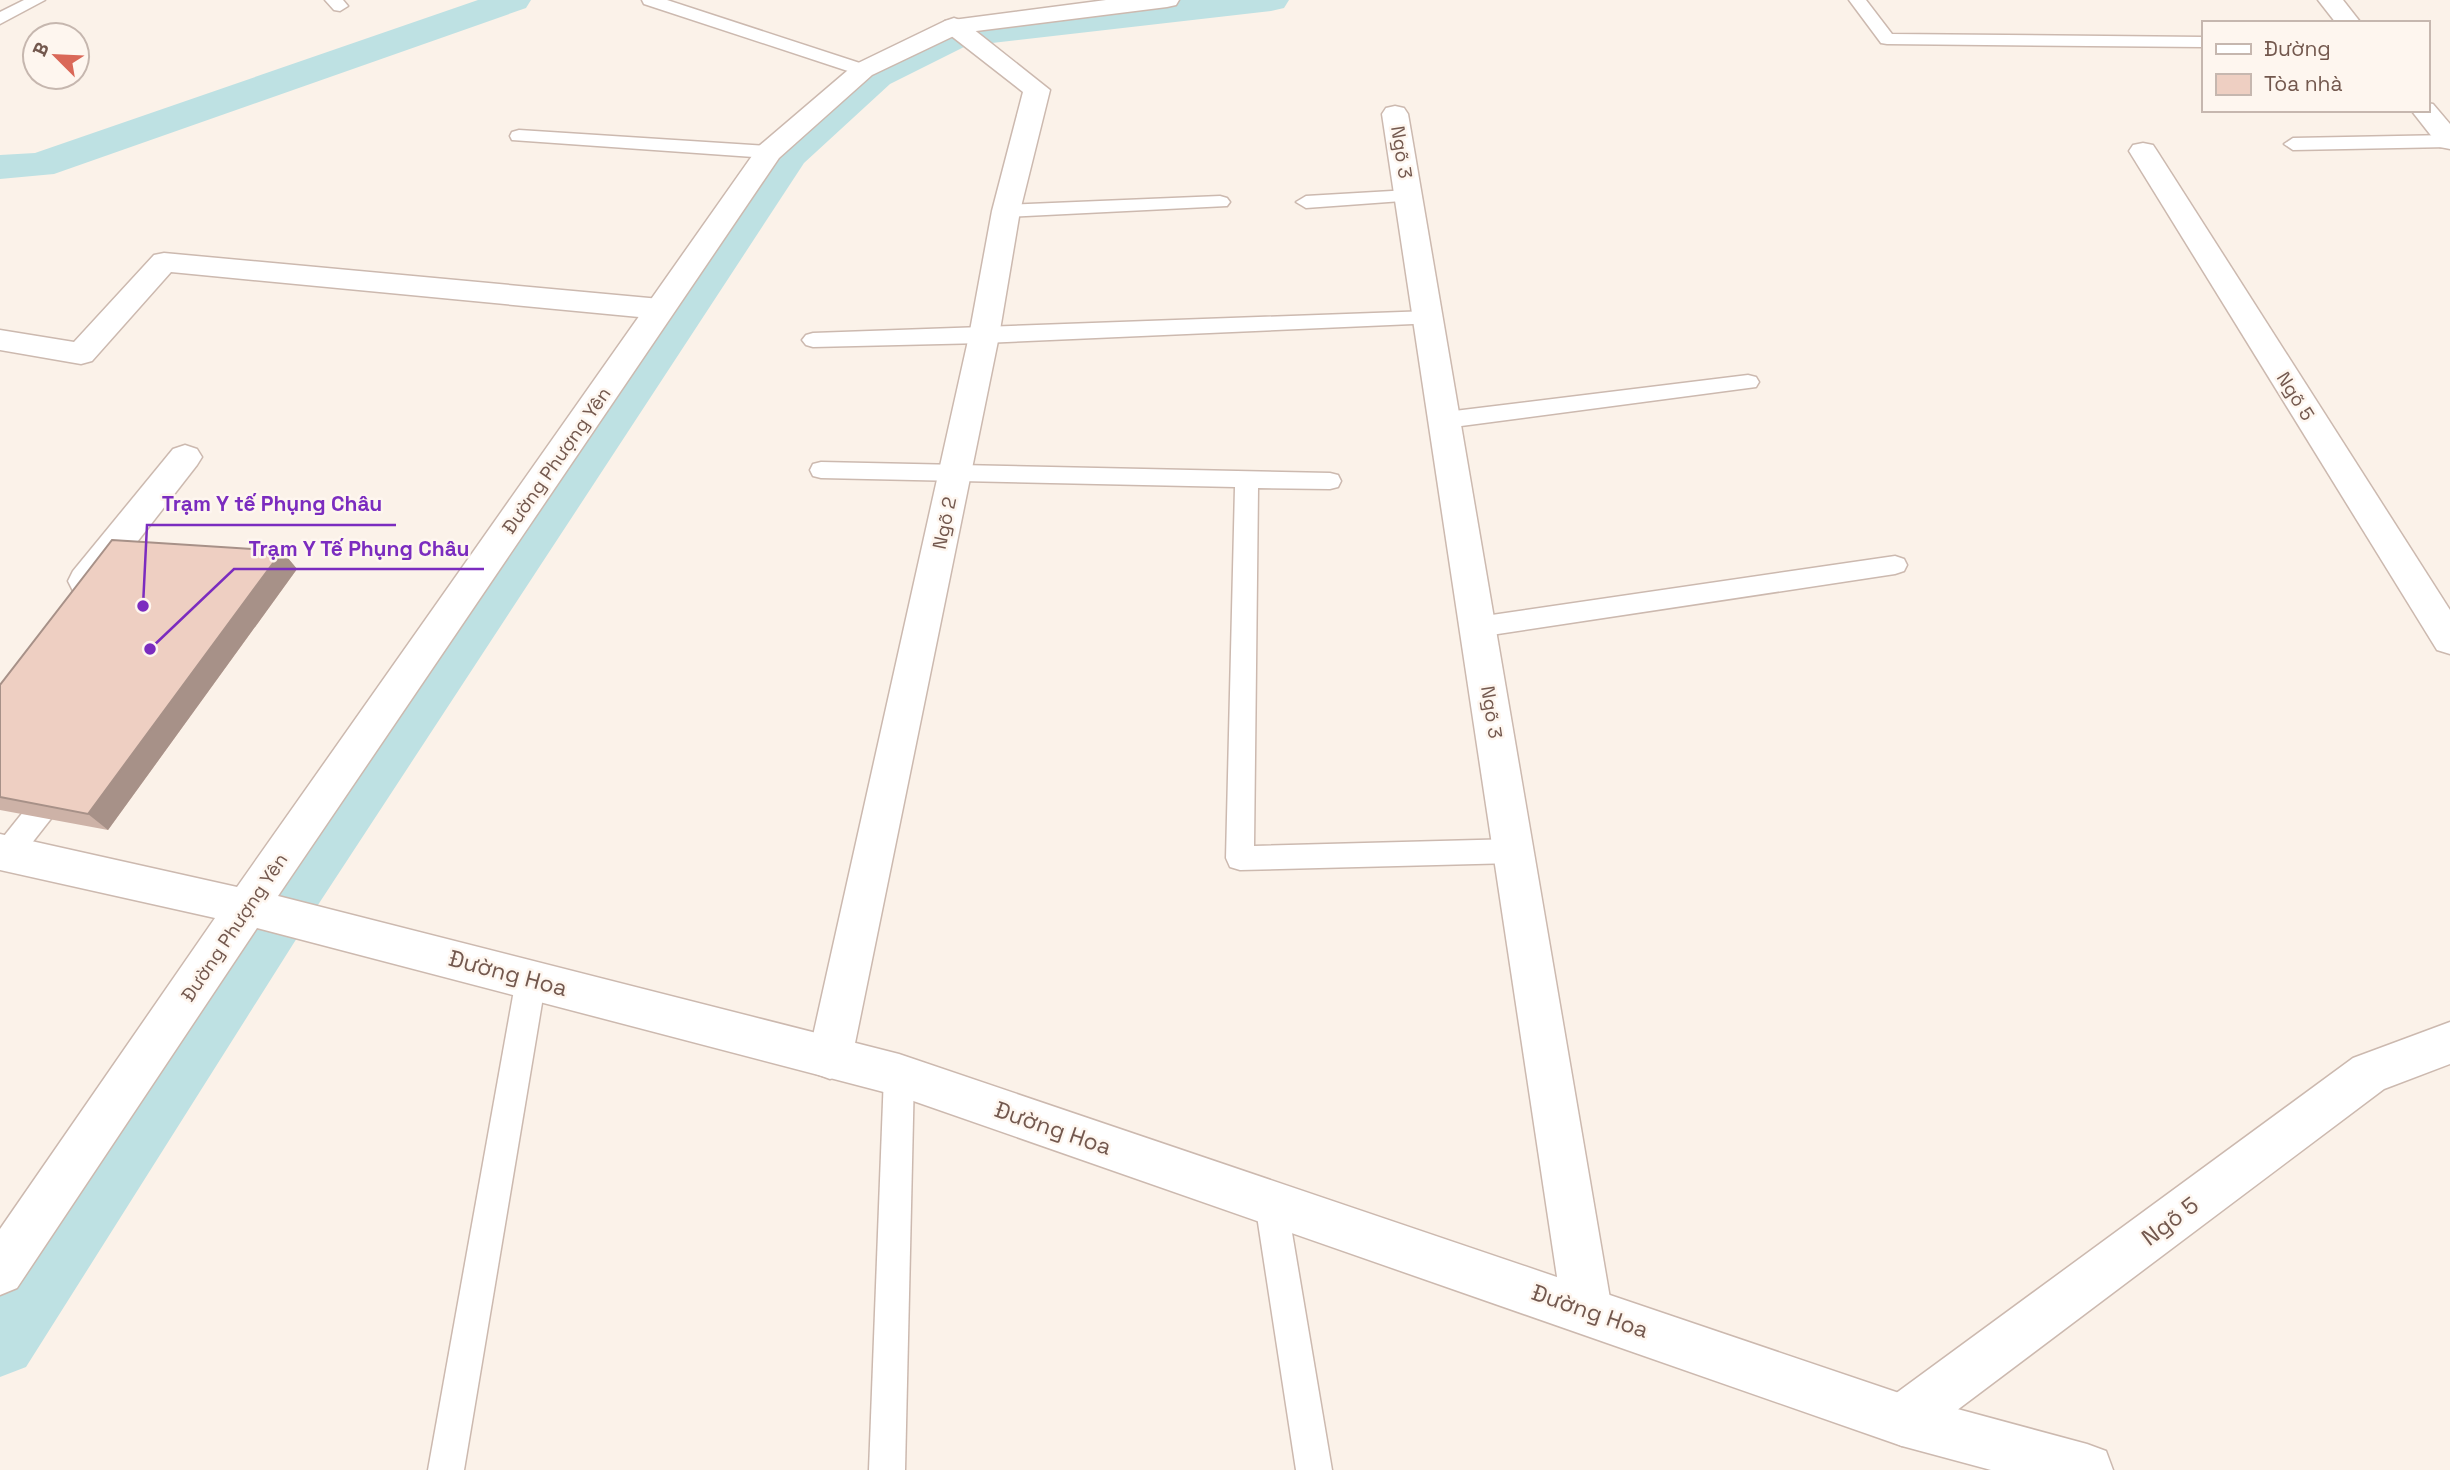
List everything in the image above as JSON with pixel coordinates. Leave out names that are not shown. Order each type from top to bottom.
[{"type":"street","name":"Đường Phượng Yên","points":[[0,1271],[247,906],[769,152],[863,70],[954,26],[1167,0]]},
{"type":"street","points":[[2330,0],[2347,21]]},
{"type":"street","name":"Ngõ 2","points":[[830,1058],[984,336],[1006,212],[1037,90],[954,26]]},
{"type":"street","points":[[2426,112],[2450,141]]},
{"type":"street","name":"Ngõ 3","points":[[1395,114],[1587,1310]]},
{"type":"street","name":"Ngõ 5","points":[[2143,152],[2450,640]]},
{"type":"street","points":[[0,341],[81,354],[164,262],[660,309]]},
{"type":"street","points":[[67,605],[186,457]]},
{"type":"street","name":"Đường Hoa","points":[[4,853],[247,906],[899,1076],[1902,1420],[2087,1470]]},
{"type":"street","name":"Ngõ 5","points":[[1902,1420],[2369,1073],[2450,1043]]},
{"type":"lane","points":[[0,19],[37,0]]},
{"type":"lane","points":[[650,0],[863,70]]},
{"type":"lane","points":[[1857,0],[1887,39],[2202,42]]},
{"type":"lane","points":[[519,136],[769,152]]},
{"type":"lane","points":[[2293,144],[2450,141]]},
{"type":"lane","points":[[1306,202],[1409,196]]},
{"type":"lane","points":[[1006,212],[1220,202]]},
{"type":"lane","points":[[813,340],[984,336],[1429,318]]},
{"type":"lane","points":[[1446,420],[1748,382]]},
{"type":"lane","points":[[821,470],[1330,481]]},
{"type":"lane","points":[[1247,480],[1240,858],[1515,851]]},
{"type":"lane","points":[[1478,627],[1895,565]]},
{"type":"lane","points":[[4,853],[74,769]]},
{"type":"lane","points":[[446,1470],[531,979]]},
{"type":"lane","points":[[887,1470],[899,1076]]},
{"type":"lane","points":[[1271,1203],[1314,1470]]},
{"type":"building","points":[[112,540],[282,551],[88,814],[0,797],[0,685]]},
{"type":"waterway","points":[[0,167],[40,165],[513,0]]},
{"type":"waterway","points":[[0,1341],[293,892],[789,155],[877,76],[958,36],[1271,0]]},
{"type":"place","name":"Trạm Y tế Phụng Châu","points":[[143,606]]},
{"type":"place","name":"Trạm Y Tế Phụng Châu","points":[[150,649]]}]
